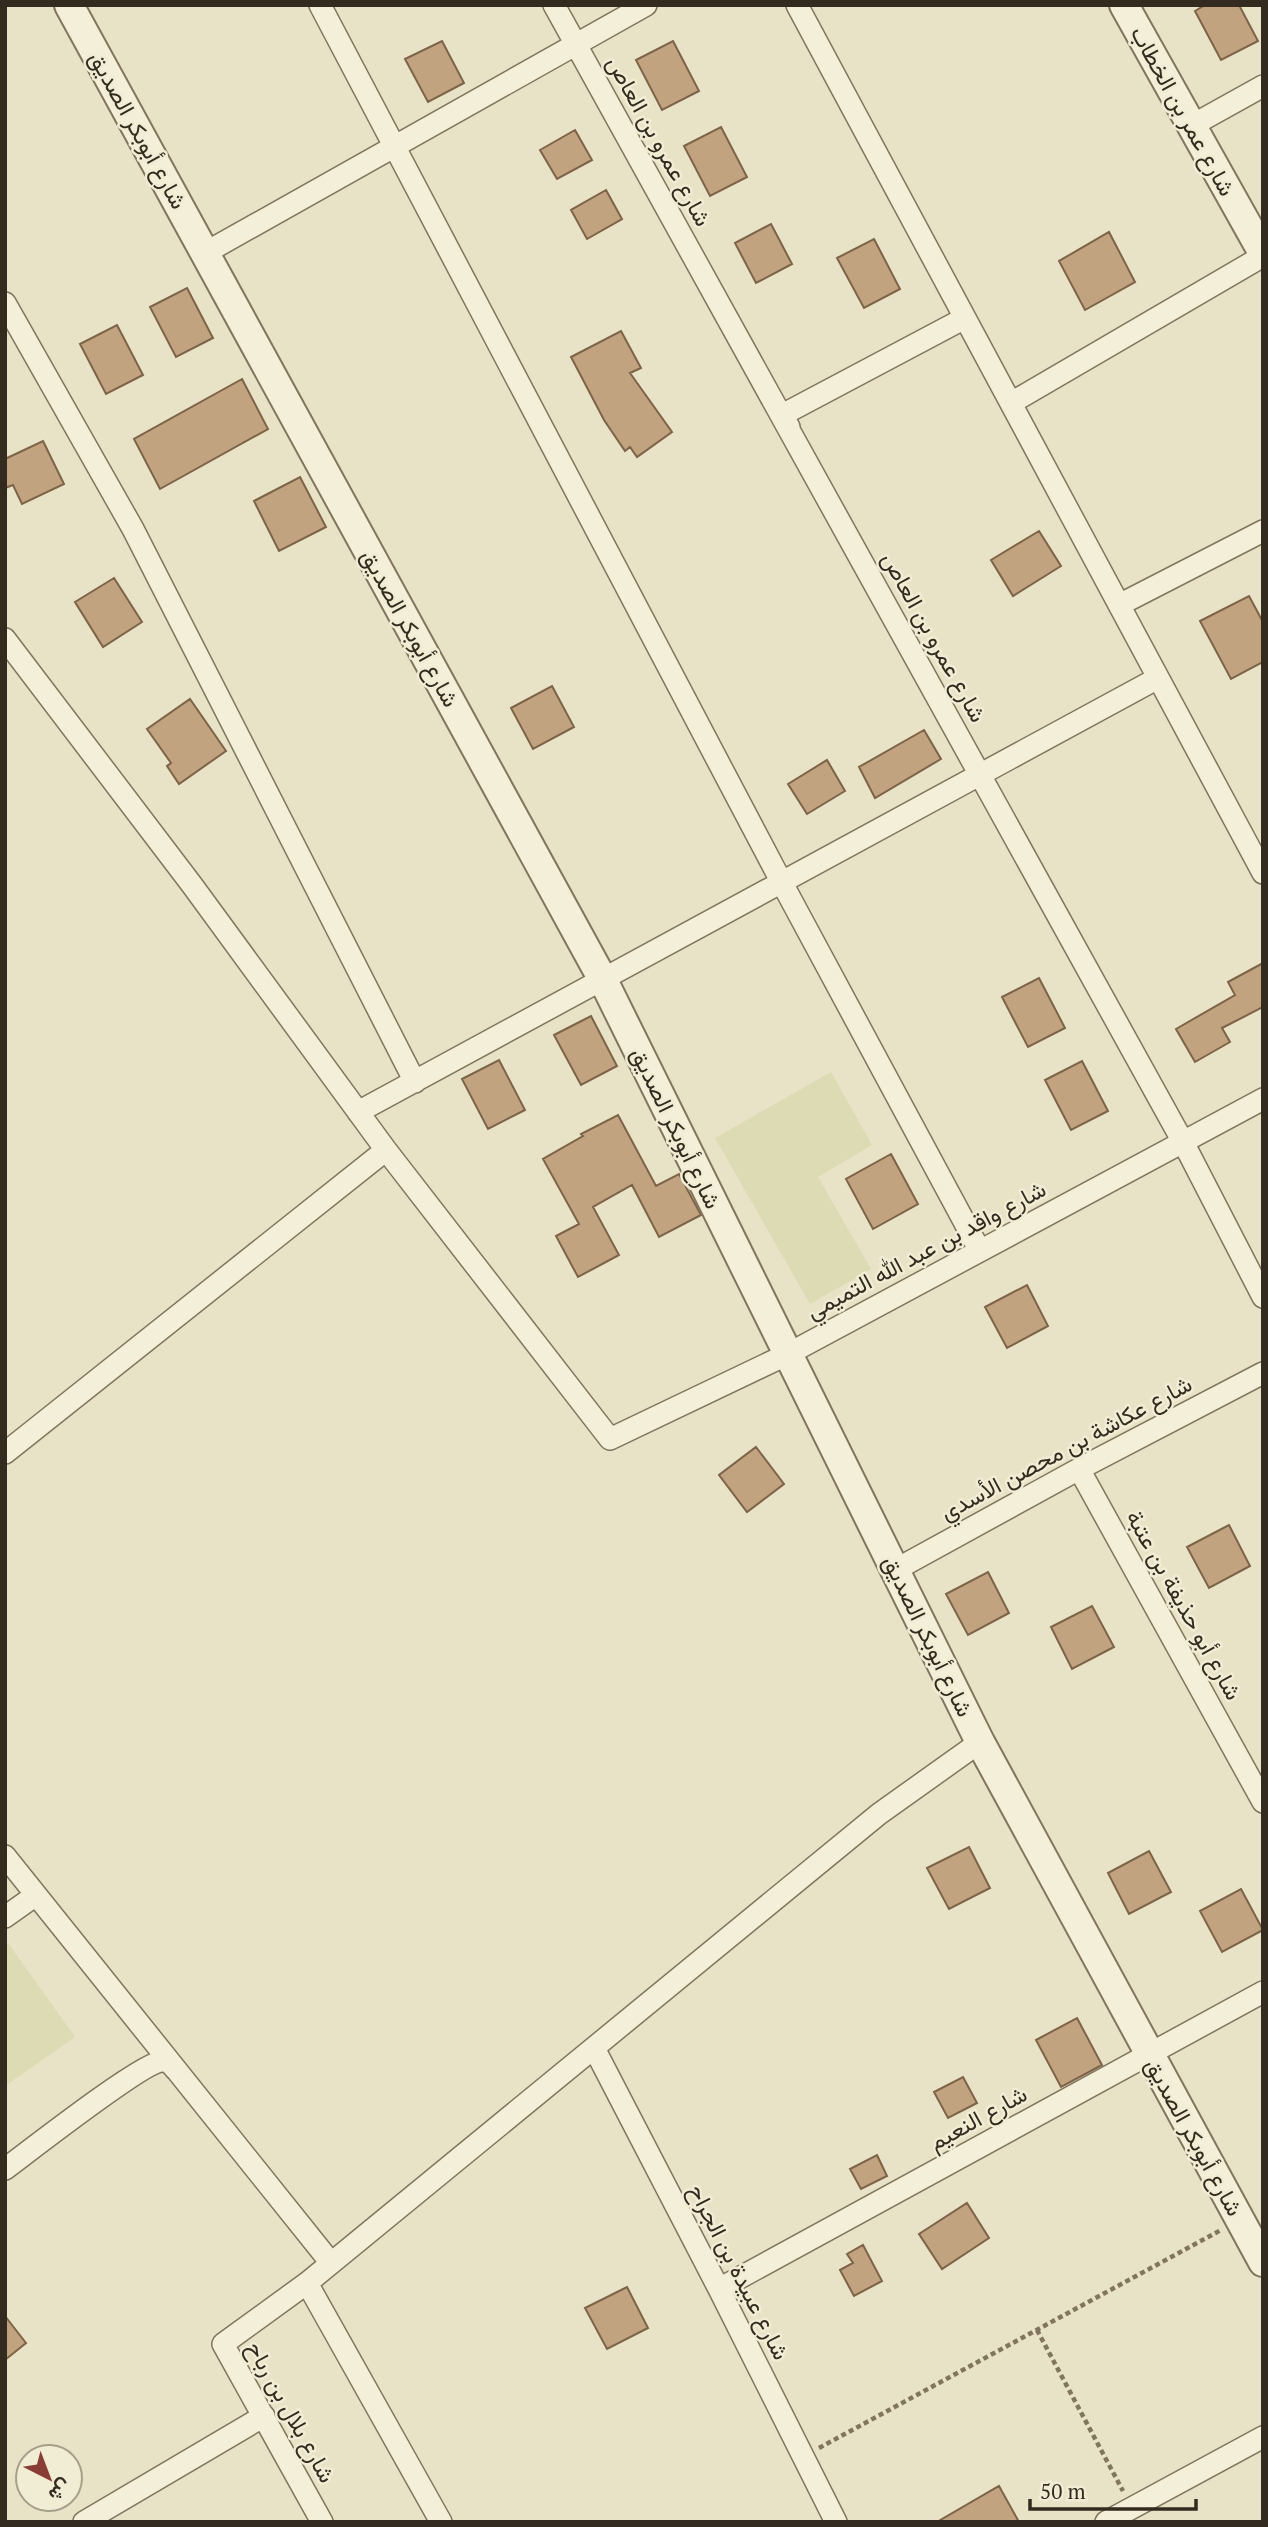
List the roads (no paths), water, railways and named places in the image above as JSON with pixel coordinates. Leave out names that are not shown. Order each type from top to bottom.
[{"type":"street","name":"شارع أبوبكر الصديق","points":[[69,5],[603,980],[980,1742],[1261,2255]]},
{"type":"street","points":[[320,5],[979,1251]]},
{"type":"street","name":"شارع عمرو بن العاص","points":[[554,5],[1183,1142],[1263,1297]]},
{"type":"street","points":[[205,253],[646,5]]},
{"type":"street","points":[[797,5],[1263,873]]},
{"type":"street","name":"شارع عمر بن الخطاب","points":[[1124,5],[1263,254]]},
{"type":"street","points":[[1191,125],[1263,86]]},
{"type":"street","points":[[1011,403],[1263,254]]},
{"type":"street","points":[[5,303],[133,529],[415,1082]]},
{"type":"street","points":[[965,318],[782,415],[981,775]]},
{"type":"street","points":[[1119,605],[1263,531]]},
{"type":"street","points":[[5,639],[192,885],[386,1150],[5,1453]]},
{"type":"street","points":[[358,1112],[1158,678]]},
{"type":"street","name":"شارع واقد بن عبد الله التميمي","points":[[386,1150],[610,1439],[788,1354],[1263,1099]]},
{"type":"street","name":"شارع عكاشة بن محصن الأسدي","points":[[895,1570],[1079,1469],[1263,1373]]},
{"type":"street","name":"شارع أبو حذيفة بن عتبة","points":[[1079,1469],[1263,1802]]},
{"type":"street","points":[[441,2522],[307,2283],[879,1814],[980,1742]]},
{"type":"street","points":[[5,1856],[331,2263]]},
{"type":"street","points":[[5,1917],[36,1895]]},
{"type":"street","name":"شارع النعيم","points":[[719,2289],[1263,1992]]},
{"type":"street","name":"شارع عبيدة بن الجراح","points":[[594,2048],[836,2522]]},
{"type":"street","points":[[5,2169],[132,2076],[164,2061],[172,2064],[331,2263]]},
{"type":"street","name":"شارع بلال بن رباح","points":[[307,2283],[223,2344],[323,2522]]},
{"type":"street","points":[[84,2522],[264,2416]]},
{"type":"street","points":[[1106,2522],[1263,2437]]}]
